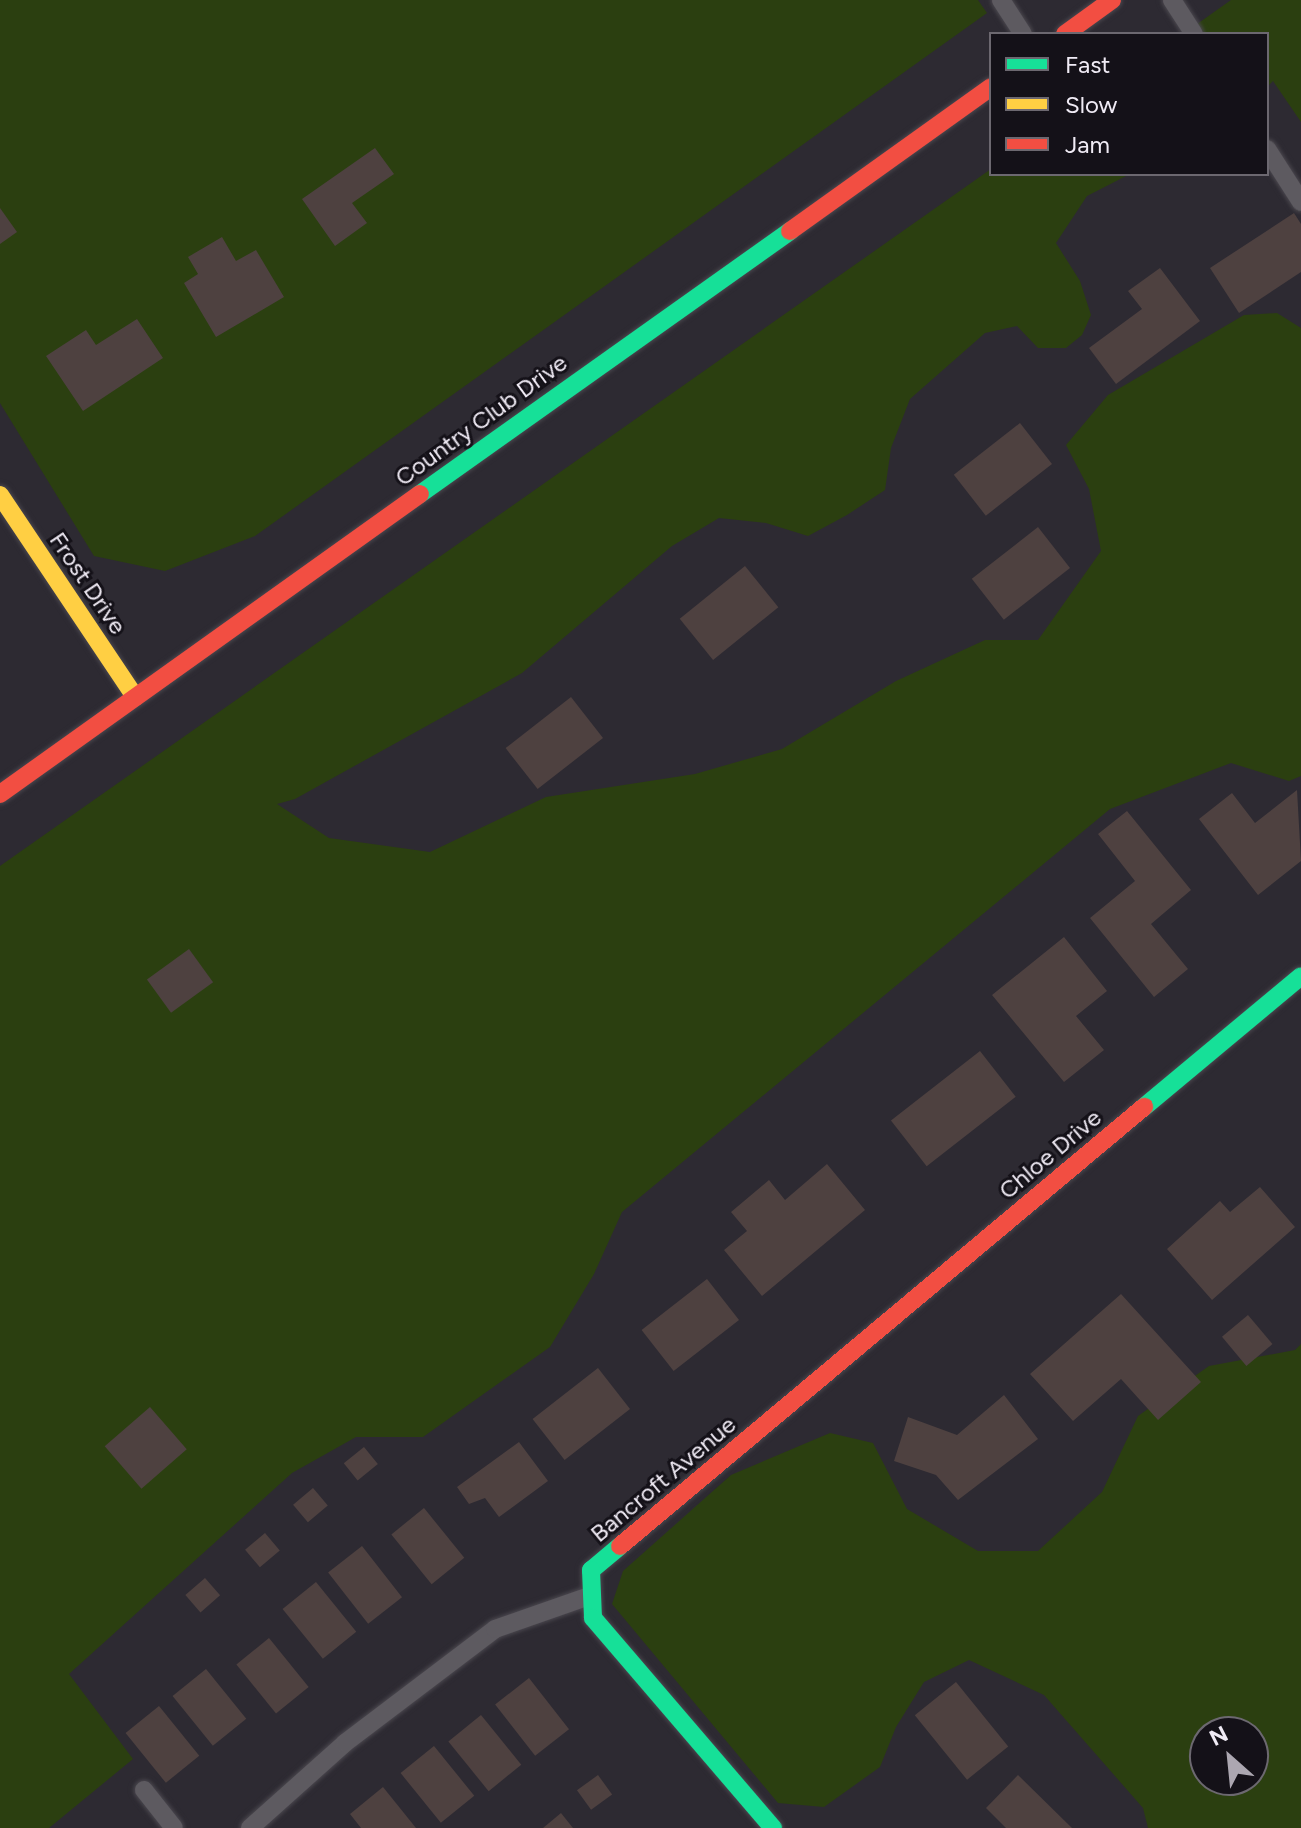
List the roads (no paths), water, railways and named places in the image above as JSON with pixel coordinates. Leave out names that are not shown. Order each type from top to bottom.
[{"type":"street","points":[[1068,32],[1112,0]]},
{"type":"street","name":"Country Club Drive","points":[[0,794],[989,88]]},
{"type":"street","name":"Frost Drive","points":[[0,495],[135,697]]},
{"type":"street","name":"Chloe Drive","points":[[831,1371],[1301,976]]},
{"type":"street","name":"Bancroft Avenue","points":[[589,1596],[591,1570],[831,1371]]},
{"type":"street","points":[[589,1596],[593,1618],[773,1828]]},
{"type":"lane","points":[[1001,0],[1022,32]]},
{"type":"lane","points":[[1172,0],[1193,32]]},
{"type":"lane","points":[[1269,152],[1301,202]]},
{"type":"lane","points":[[250,1828],[345,1743],[495,1629],[589,1596]]},
{"type":"lane","points":[[144,1790],[174,1828]]}]
